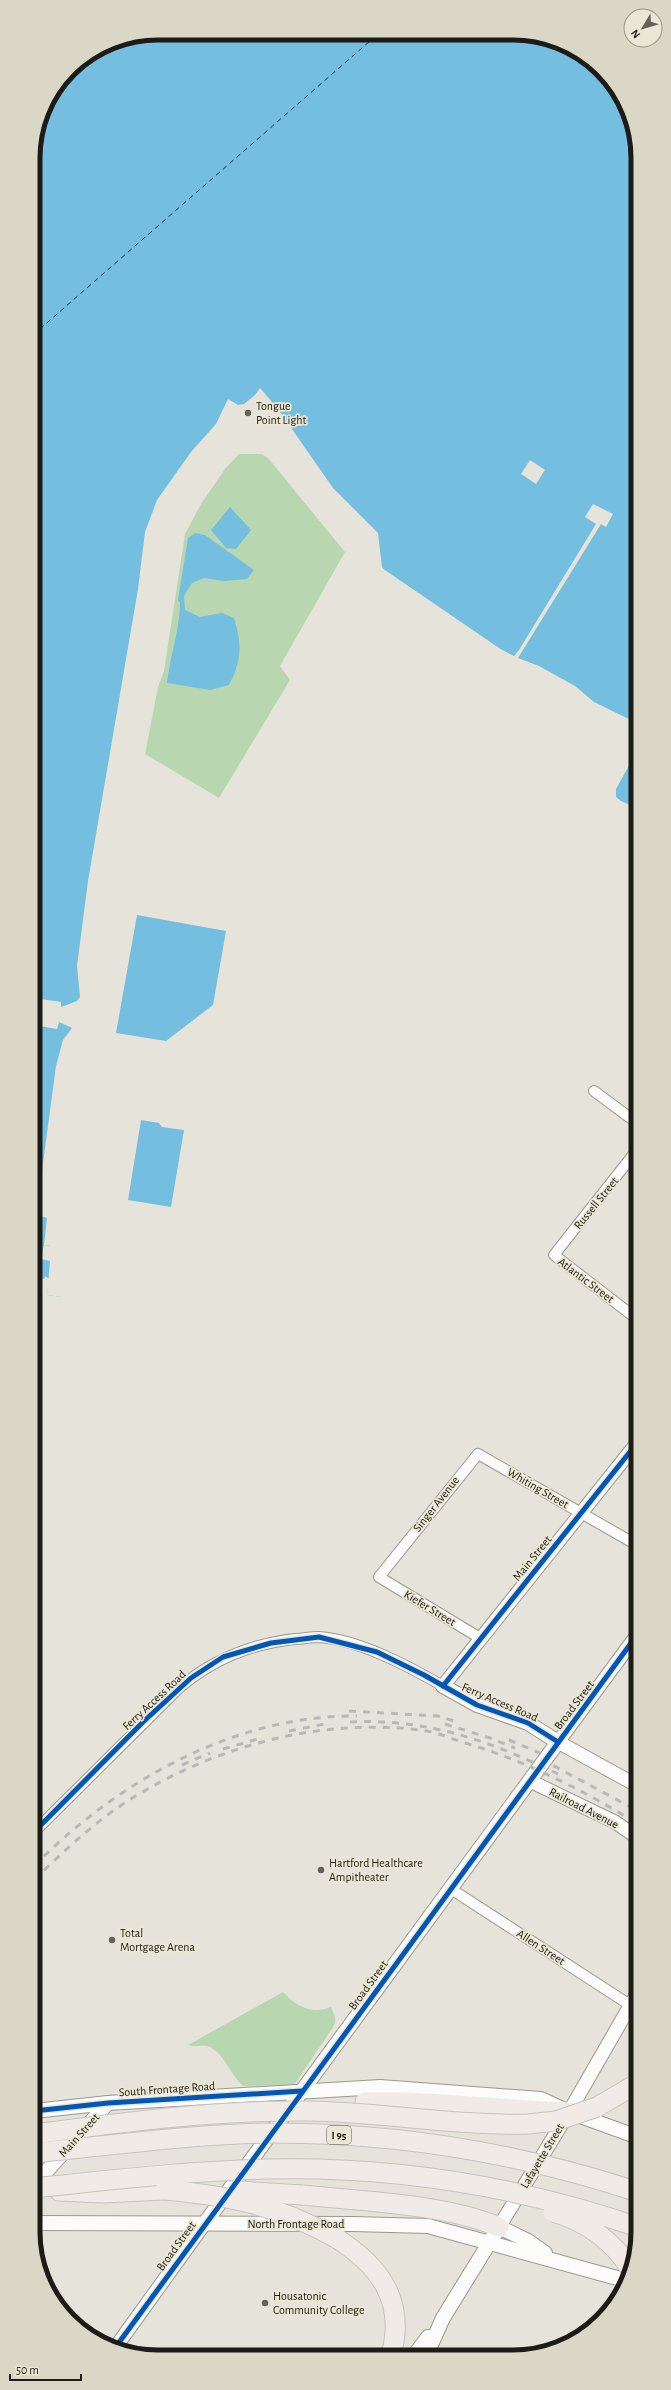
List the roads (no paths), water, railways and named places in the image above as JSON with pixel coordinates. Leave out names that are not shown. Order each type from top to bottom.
[{"type":"highway","points":[[237,2113],[330,2112],[518,2125],[556,2121],[597,2107],[631,2087]]},
{"type":"highway","points":[[40,2133],[125,2123],[365,2102],[404,2102],[514,2111],[569,2112]]},
{"type":"highway","name":"I 95","points":[[40,2152],[237,2134],[341,2135],[411,2141],[480,2151],[547,2165],[631,2190]]},
{"type":"highway","points":[[40,2187],[234,2170],[305,2169],[378,2173],[449,2179],[490,2186],[552,2200],[631,2225]]},
{"type":"highway","points":[[378,2173],[521,2204],[568,2217],[604,2238],[618,2251],[627,2263]]},
{"type":"highway","points":[[40,2188],[102,2193],[165,2190],[232,2190],[302,2195],[440,2212],[484,2221],[494,2234]]},
{"type":"highway","points":[[165,2190],[220,2196],[253,2203],[292,2216],[336,2238],[366,2260],[378,2274],[387,2289],[395,2321],[395,2338],[392,2350]]},
{"type":"main road","name":"Ferry Access Road","points":[[443,1686],[477,1705],[528,1723],[558,1742]]},
{"type":"main road","name":"Broad Street","points":[[205,2223],[558,1742]]},
{"type":"main road","name":"South Frontage Road","points":[[40,2111],[108,2103],[380,2087],[450,2090],[541,2099],[569,2112],[631,2134]]},
{"type":"main road","name":"Main Street","points":[[40,2181],[108,2103]]},
{"type":"main road","name":"North Frontage Road","points":[[40,2223],[205,2223],[428,2226],[494,2234],[528,2241],[554,2259],[621,2279]]},
{"type":"main road","name":"Lafayette Street","points":[[419,2350],[443,2318],[494,2234]]},
{"type":"main road","name":"Lafayette Street","points":[[429,2350],[443,2318]]},
{"type":"street","points":[[594,1091],[631,1119]]},
{"type":"street","name":"Russell Street","points":[[554,1255],[631,1158]]},
{"type":"street","name":"Atlantic Street","points":[[554,1255],[631,1314]]},
{"type":"street","name":"Main Street","points":[[443,1686],[631,1451]]},
{"type":"street","name":"Singer Avenue","points":[[379,1577],[478,1454],[502,1468]]},
{"type":"street","name":"Whiting Street","points":[[502,1468],[631,1541]]},
{"type":"street","name":"Kiefer Street","points":[[379,1577],[480,1638]]},
{"type":"street","name":"Ferry Access Road","points":[[40,1826],[179,1688],[205,1668],[237,1652],[271,1643],[319,1637],[377,1652],[443,1686]]},
{"type":"street","name":"Broad Street","points":[[558,1742],[631,1644]]},
{"type":"street","points":[[558,1742],[631,1782]]},
{"type":"street","name":"Railroad Avenue","points":[[530,1781],[615,1822],[631,1833]]},
{"type":"street","name":"Allen Street","points":[[451,1889],[630,2005]]},
{"type":"street","name":"Lafayette Street","points":[[494,2234],[569,2112],[630,2005]]},
{"type":"street","name":"Broad Street","points":[[118,2343],[205,2223]]},
{"type":"water","points":[[150,40],[513,40],[536,42],[551,46],[565,52],[585,64],[607,86],[619,106],[625,120],[630,143],[631,731],[521,663],[379,566],[266,428],[251,422],[236,424],[171,519],[88,1005],[71,1008],[67,1017],[80,1027],[53,1208],[50,1246],[44,1245],[41,1259],[50,1261],[47,1295],[62,1297],[46,1351],[40,1389],[40,150],[42,135],[49,113],[64,86],[80,69],[106,52],[135,42]]},
{"type":"water","points":[[230,507],[251,530],[236,549],[226,548],[211,530]]},
{"type":"water","points":[[195,533],[205,535],[254,570],[247,579],[224,581],[204,578],[192,583],[184,596],[185,610],[200,617],[222,613],[234,618],[237,627],[239,652],[233,676],[229,685],[210,690],[167,683],[180,613],[180,603],[178,600],[188,538]]},
{"type":"water","points":[[631,745],[631,815],[604,798]]},
{"type":"water","points":[[137,915],[226,931],[213,1005],[166,1041],[116,1033]]},
{"type":"water","points":[[141,1120],[159,1123],[162,1127],[184,1130],[171,1207],[128,1200]]},
{"type":"railway","points":[[349,1711],[438,1716],[454,1721]]},
{"type":"railway","points":[[40,1860],[67,1835],[103,1807],[141,1781],[181,1759],[223,1741],[267,1727],[312,1719],[357,1716]]},
{"type":"railway","points":[[350,1722],[379,1722],[433,1728],[485,1743],[562,1776]]},
{"type":"railway","points":[[289,1731],[330,1723]]},
{"type":"railway","points":[[445,1724],[490,1738],[515,1748]]},
{"type":"railway","points":[[40,1874],[73,1843],[101,1820],[131,1799],[178,1773],[211,1759],[246,1747],[282,1737],[318,1731],[354,1728],[391,1728],[435,1733],[485,1749],[553,1777],[596,1799],[631,1820]]},
{"type":"railway","points":[[223,1749],[258,1739]]},
{"type":"railway","points":[[509,1740],[549,1757]]},
{"type":"railway","points":[[182,1765],[210,1753]]},
{"type":"railway","points":[[541,1759],[631,1807]]},
{"type":"place","name":"Tongue Point Light","points":[[248,413]]},
{"type":"place","name":"Hartford Healthcare Ampitheater","points":[[321,1870]]},
{"type":"place","name":"Total Mortgage Arena","points":[[112,1940]]},
{"type":"place","name":"Housatonic Community College","points":[[265,2303]]}]
